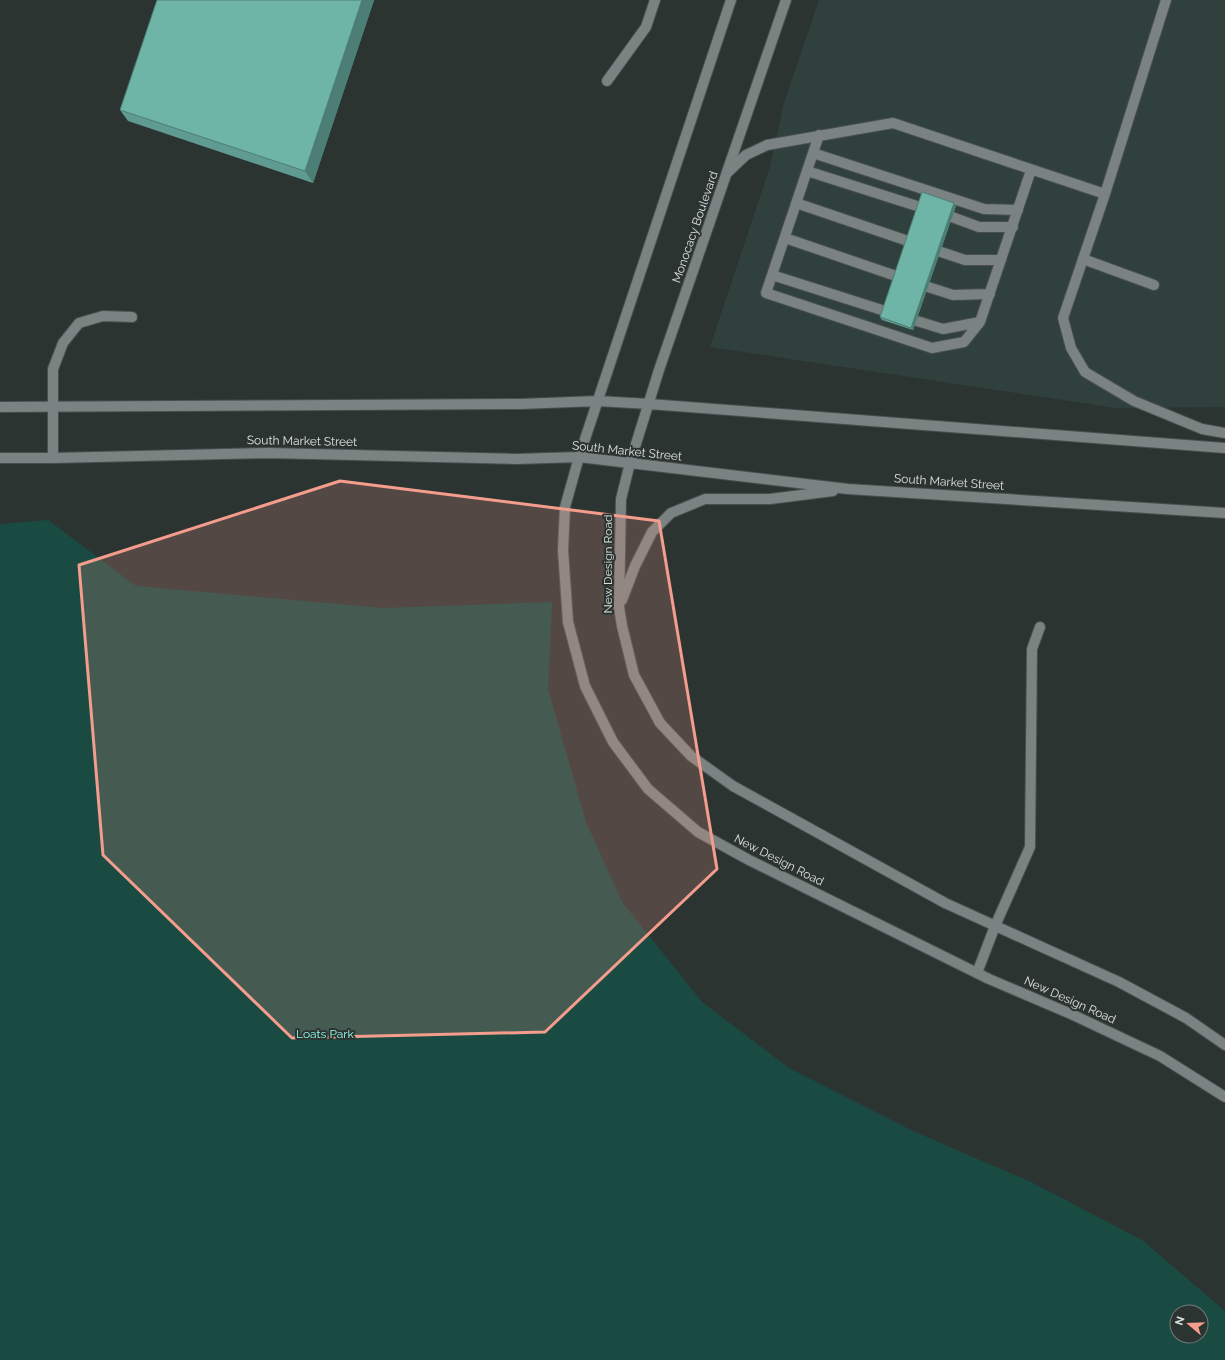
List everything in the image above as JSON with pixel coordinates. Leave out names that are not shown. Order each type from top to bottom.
[{"type":"main road","points":[[607,81],[646,27],[655,0]]},
{"type":"main road","points":[[579,457],[731,0]]},
{"type":"main road","name":"Monocacy Boulevard","points":[[630,464],[786,0]]},
{"type":"main road","points":[[1166,0],[1105,194],[1063,318],[1071,348],[1085,372],[1134,401],[1202,428],[1225,433]]},
{"type":"main road","points":[[727,174],[746,155],[767,144],[893,123],[1105,194]]},
{"type":"main road","points":[[819,135],[766,293],[932,348],[964,342],[980,322],[1032,170]]},
{"type":"main road","points":[[813,153],[984,209],[1018,210]]},
{"type":"main road","points":[[807,171],[920,207]]},
{"type":"main road","points":[[796,203],[908,241]]},
{"type":"main road","points":[[952,218],[979,227],[1013,227]]},
{"type":"main road","points":[[785,238],[896,276]]},
{"type":"main road","points":[[941,252],[965,260],[1001,260]]},
{"type":"main road","points":[[1082,259],[1154,285]]},
{"type":"main road","points":[[772,275],[884,311]]},
{"type":"main road","points":[[928,287],[953,295],[990,294]]},
{"type":"main road","points":[[52,458],[53,369],[63,343],[79,323],[103,316],[132,318]]},
{"type":"main road","points":[[917,321],[943,329],[980,322]]},
{"type":"main road","points":[[0,407],[520,404],[598,401],[1225,448]]},
{"type":"main road","name":"South Market Street","points":[[0,458],[269,453],[516,459],[579,457],[848,489],[1225,513]]},
{"type":"main road","name":"New Design Road","points":[[579,457],[565,507],[563,550],[568,622],[585,686],[613,742],[648,789],[698,832],[749,860],[977,973],[1071,1014],[1160,1056],[1225,1097]]},
{"type":"main road","name":"New Design Road","points":[[630,464],[621,499],[619,607],[622,626],[634,675],[660,723],[691,756],[733,786],[944,903],[1119,982],[1186,1018],[1225,1045]]},
{"type":"main road","points":[[619,607],[635,566],[652,532],[671,514],[705,499],[770,499],[848,489]]},
{"type":"main road","points":[[977,973],[995,926],[1030,847],[1032,649],[1040,627]]},
{"type":"highlighted area","points":[[340,481],[659,521],[717,869],[545,1032],[292,1038],[103,855],[79,565]]},
{"type":"shaded area","points":[[819,0],[1225,0],[1225,407],[1116,408],[710,347],[770,167],[783,106]]},
{"type":"green space","name":"Loats Park","points":[[48,520],[136,586],[383,608],[552,602],[548,689],[586,822],[622,902],[702,1002],[789,1068],[913,1131],[1031,1182],[1142,1240],[1225,1311],[1225,1360],[0,1360],[0,524]]},
{"type":"building","points":[[157,0],[362,0],[305,171],[120,110]]},
{"type":"building","points":[[922,192],[954,203],[911,328],[880,317]]}]
